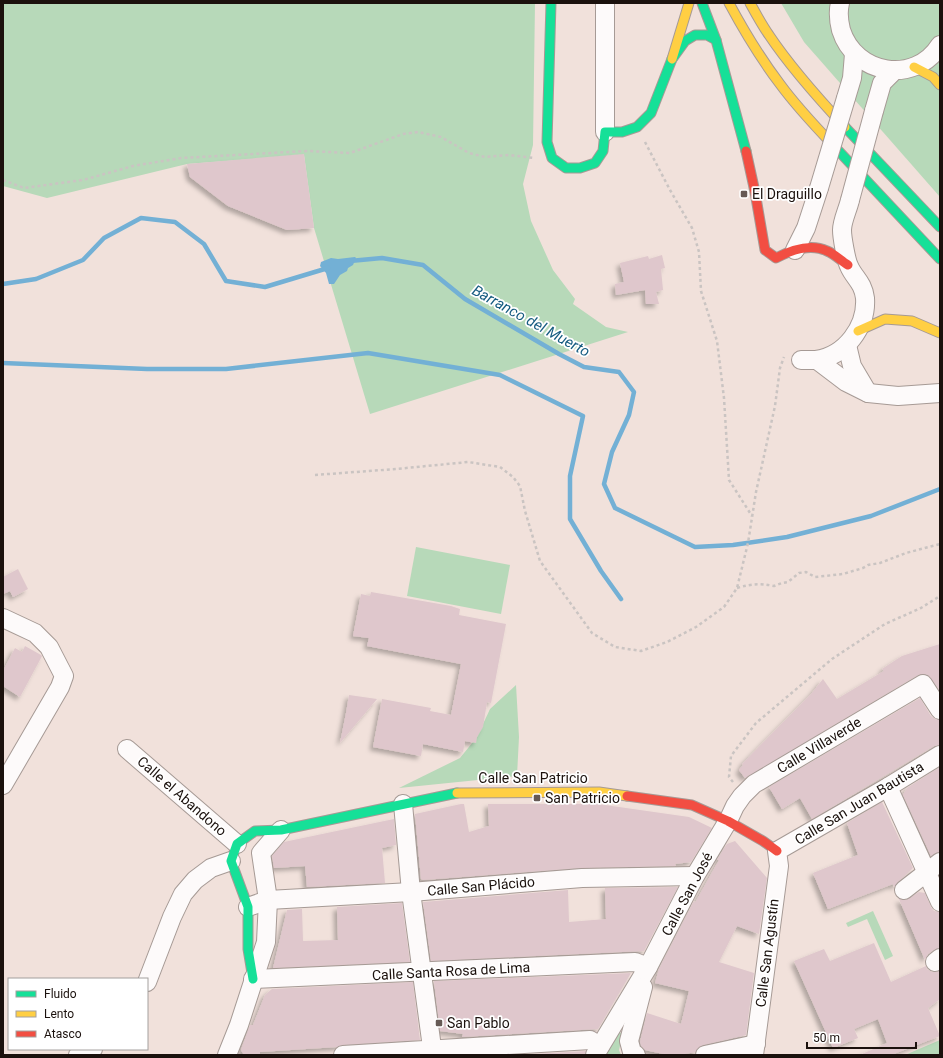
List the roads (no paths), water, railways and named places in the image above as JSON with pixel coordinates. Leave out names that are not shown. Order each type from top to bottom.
[{"type":"main road","points":[[551,3],[546,142],[552,158],[566,168],[580,168],[594,163],[603,151],[605,132],[622,132],[637,127],[652,113],[672,59],[689,3]]},
{"type":"main road","points":[[702,3],[716,40],[742,134],[755,192],[765,250],[776,258],[784,253],[795,250],[810,248],[825,250],[848,266]]},
{"type":"main road","points":[[729,3],[743,28],[780,84],[814,125],[940,259]]},
{"type":"main road","points":[[750,3],[768,34],[826,107],[938,223]]},
{"type":"main road","points":[[672,59],[685,41],[695,35],[707,35],[716,40]]},
{"type":"main road","points":[[914,67],[933,78],[940,85]]},
{"type":"main road","points":[[852,338],[885,319],[912,321],[940,333]]},
{"type":"main road","name":"Calle San Patricio","points":[[241,841],[255,831],[281,830],[460,792],[599,792],[692,805],[728,821],[763,841],[777,851]]},
{"type":"main road","points":[[241,841],[231,861],[248,907],[248,949],[253,979]]},
{"type":"street","points":[[605,3],[605,132]]},
{"type":"street","points":[[840,3],[839,23],[844,40],[854,54],[866,63],[880,69],[895,70],[914,67],[927,60],[940,45]]},
{"type":"street","points":[[795,250],[806,228],[819,188],[852,78],[854,54]]},
{"type":"street","points":[[895,70],[882,83],[842,228],[848,266],[860,282],[865,298],[864,315],[852,338],[833,355],[801,358],[868,393],[898,396],[940,393]]},
{"type":"street","points":[[852,338],[852,366],[868,393]]},
{"type":"street","points":[[3,618],[35,633],[49,648],[64,676],[60,687],[3,785]]},
{"type":"street","name":"Calle Villaverde","points":[[728,821],[735,806],[742,796],[754,784],[923,684],[940,710]]},
{"type":"street","name":"Calle el Abandono","points":[[127,748],[241,841],[255,844],[261,853]]},
{"type":"street","name":"Calle San Juan Bautista","points":[[777,851],[940,755]]},
{"type":"street","points":[[888,787],[933,867],[940,902]]},
{"type":"street","points":[[403,804],[411,892],[433,1052]]},
{"type":"street","name":"Calle San José","points":[[597,1051],[648,967],[694,876],[728,821]]},
{"type":"street","points":[[227,1055],[266,942],[268,900],[261,853],[281,830]]},
{"type":"street","name":"Calle San Agustín","points":[[755,1051],[779,866],[777,851]]},
{"type":"street","points":[[148,979],[172,916],[183,894],[195,880],[211,868],[231,861]]},
{"type":"street","points":[[904,890],[933,867]]},
{"type":"street","name":"Calle San Plácido","points":[[248,907],[268,900],[411,892],[582,878],[694,876]]},
{"type":"street","name":"Calle Santa Rosa de Lima","points":[[253,979],[636,962],[648,967]]},
{"type":"street","name":"Calle San José","points":[[636,1055],[632,1052],[629,1041],[648,967]]},
{"type":"street","points":[[343,1055],[433,1052],[590,1040],[597,1051]]},
{"type":"street","points":[[78,1055],[90,1050]]},
{"type":"street","points":[[705,1055],[755,1051]]},
{"type":"water","points":[[331,258],[338,259],[356,258],[353,265],[340,275],[334,284],[329,284],[326,273],[320,266],[321,262]]},
{"type":"waterway","name":"Barranco del Muerto","points":[[3,284],[36,279],[83,260],[104,238],[141,218],[175,222],[204,244],[226,281],[265,287],[328,268]]},
{"type":"waterway","name":"Barranco del Muerto","points":[[350,261],[382,258],[423,265],[465,299],[559,354],[584,367],[619,372],[634,392],[629,415],[612,452],[604,484],[615,508],[695,547],[733,545],[787,537],[871,516],[940,489]]},
{"type":"waterway","points":[[3,363],[147,369],[226,369],[368,353],[500,375],[583,416],[570,476],[570,519],[601,571],[621,599]]},
{"type":"place","name":"El Draguillo","points":[[744,194]]},
{"type":"place","name":"San Patricio","points":[[537,798]]},
{"type":"place","name":"San Pablo","points":[[439,1023]]}]
